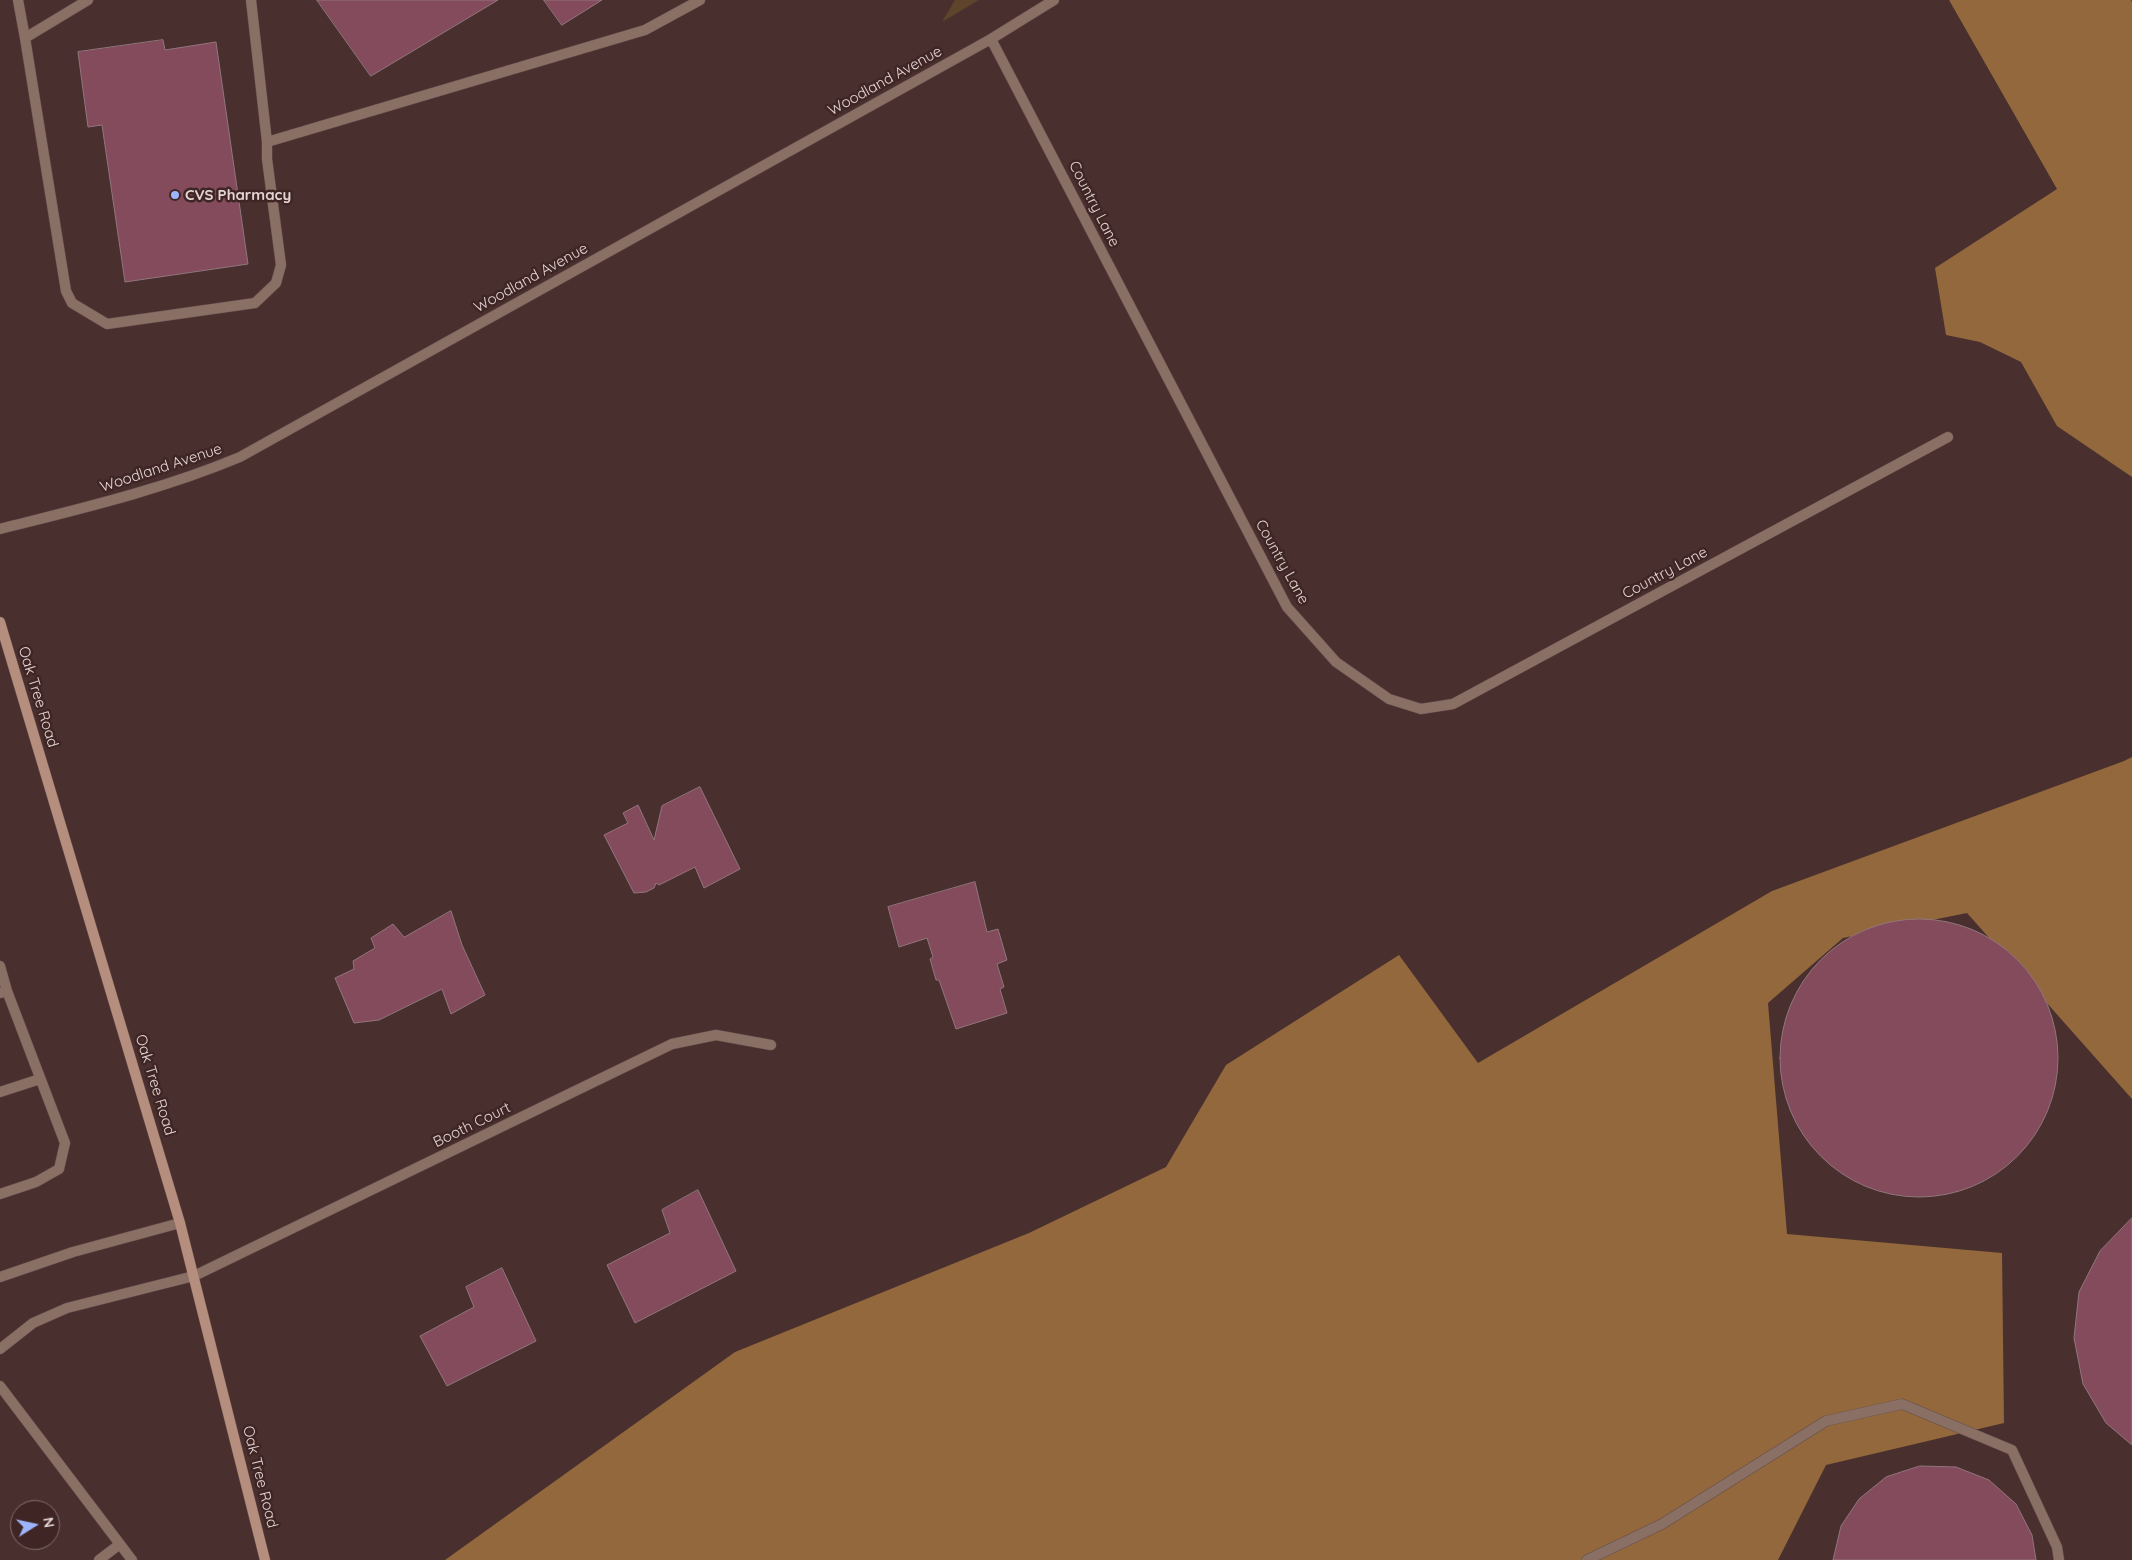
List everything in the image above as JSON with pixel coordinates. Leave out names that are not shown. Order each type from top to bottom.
[{"type":"main road","name":"Oak Tree Road","points":[[0,622],[180,1222],[265,1560]]},
{"type":"street","points":[[18,0],[66,291],[72,303],[107,324],[255,302],[276,283],[281,265],[267,159],[268,142],[251,0]]},
{"type":"street","points":[[25,38],[88,0]]},
{"type":"street","points":[[268,142],[645,30],[700,0]]},
{"type":"street","name":"Woodland Avenue","points":[[0,529],[128,497],[199,474],[240,457],[992,39],[1054,0]]},
{"type":"street","name":"Country Lane","points":[[992,39],[1287,607],[1336,662],[1389,699],[1421,709],[1454,704],[1948,436]]},
{"type":"street","points":[[0,966],[4,992],[65,1143],[59,1169],[36,1182],[0,1194]]},
{"type":"street","name":"Booth Court","points":[[0,1349],[32,1323],[67,1308],[194,1276],[672,1044],[716,1035],[771,1045]]},
{"type":"street","points":[[0,1092],[40,1079]]},
{"type":"street","points":[[0,1277],[73,1252],[180,1222]]},
{"type":"street","points":[[0,1386],[132,1560]]},
{"type":"street","points":[[1587,1560],[1662,1524],[1826,1421],[1902,1404],[2012,1450],[2057,1547],[2059,1560]]},
{"type":"street","points":[[99,1560],[120,1544]]},
{"type":"shaded area","points":[[955,0],[979,0],[942,22]]},
{"type":"shaded area","points":[[1949,0],[2131,0],[2132,2],[2132,477],[2057,426],[2021,362],[1980,342],[1946,335],[1935,268],[2057,189]]},
{"type":"shaded area","points":[[2132,757],[2132,1099],[1967,913],[1843,938],[1768,1003],[1787,1234],[2002,1253],[2004,1423],[1826,1465],[1778,1560],[445,1560],[735,1352],[1029,1233],[1166,1167],[1226,1065],[1399,955],[1478,1063],[1772,891]]},
{"type":"building","points":[[317,0],[498,0],[371,76]]},
{"type":"building","points":[[544,0],[602,0],[562,25]]},
{"type":"building","name":"CVS Pharmacy","points":[[163,40],[165,50],[216,42],[248,264],[125,282],[102,125],[88,127],[78,52]]},
{"type":"building","points":[[700,787],[740,869],[704,888],[695,867],[659,885],[656,883],[654,888],[646,892],[634,893],[604,835],[628,823],[623,813],[638,805],[654,840],[662,806]]},
{"type":"building","points":[[975,882],[987,932],[998,929],[1007,960],[997,964],[1004,987],[1000,989],[1007,1013],[956,1029],[939,980],[936,980],[930,959],[933,957],[927,938],[899,947],[888,907]]},
{"type":"building","points":[[451,911],[462,945],[485,995],[451,1014],[442,989],[379,1020],[354,1023],[335,978],[354,969],[353,961],[375,948],[371,938],[393,924],[404,937]]},
{"type":"building","points":[[1919,919],[1959,925],[1985,935],[2017,960],[2042,992],[2052,1018],[2058,1058],[2052,1098],[2042,1124],[2017,1156],[1985,1181],[1959,1191],[1919,1197],[1879,1191],[1853,1181],[1821,1156],[1796,1124],[1786,1098],[1780,1058],[1786,1018],[1796,992],[1821,960],[1853,935],[1879,925]]},
{"type":"building","points":[[698,1190],[736,1271],[635,1323],[607,1265],[670,1233],[662,1210]]},
{"type":"building","points":[[2132,1218],[2132,1445],[2106,1423],[2083,1384],[2074,1338],[2079,1292],[2100,1251]]},
{"type":"building","points":[[502,1268],[536,1341],[447,1386],[420,1336],[474,1307],[466,1287]]},
{"type":"building","points":[[1920,1466],[1956,1467],[1989,1480],[2016,1504],[2032,1535],[2036,1560],[1833,1560],[1841,1526],[1859,1499],[1886,1477]]},
{"type":"place","name":"CVS Pharmacy","points":[[175,195]]}]
